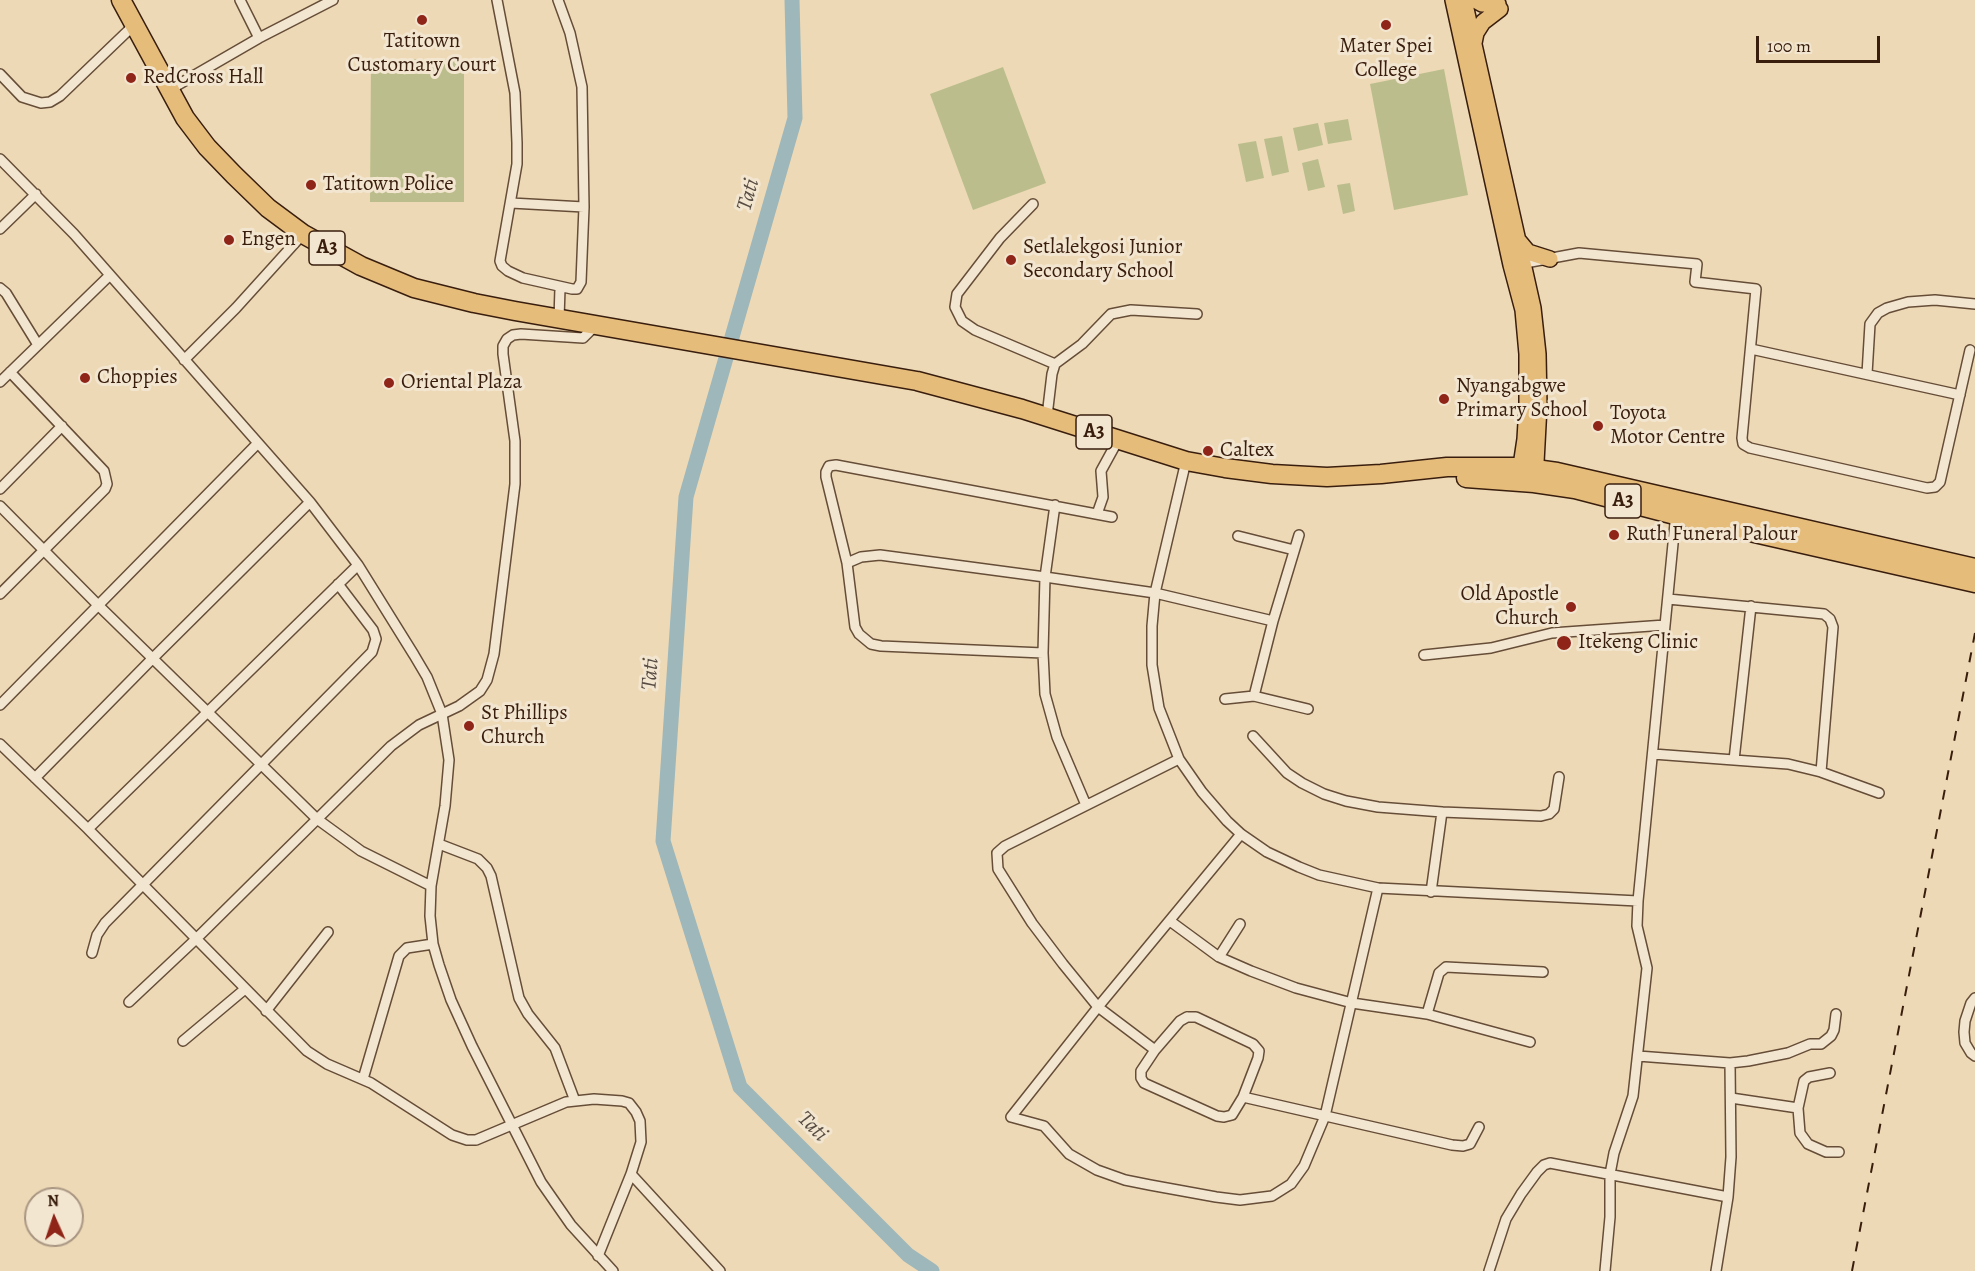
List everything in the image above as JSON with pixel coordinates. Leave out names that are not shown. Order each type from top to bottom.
[{"type":"highway","name":"A3","points":[[122,0],[185,118],[207,147],[268,208],[303,234],[361,266],[414,288],[474,303],[595,326],[917,381],[1047,416],[1186,461],[1272,474],[1327,477],[1447,467],[1528,475],[1557,472],[1676,507],[1862,549],[1975,568]]},
{"type":"highway","name":"A3","points":[[1862,549],[1975,583]]},
{"type":"main road","points":[[1453,0],[1517,264],[1527,354],[1528,475]]},
{"type":"main road","points":[[1464,0],[1518,240],[1517,264],[1528,287],[1533,308],[1538,354],[1539,406],[1528,475]]},
{"type":"main road","points":[[1474,45],[1476,33],[1483,22],[1499,7],[1482,4],[1475,0]]},
{"type":"main road","points":[[1518,240],[1528,252],[1550,259]]},
{"type":"main road","points":[[1528,287],[1533,270],[1542,262],[1550,259]]},
{"type":"street","points":[[240,0],[259,38]]},
{"type":"street","points":[[170,90],[259,38],[333,0]]},
{"type":"street","points":[[497,0],[515,93],[517,164],[500,253],[502,266],[523,278],[560,288],[577,289],[581,282],[584,207],[582,87],[570,33],[558,0]]},
{"type":"street","points":[[0,74],[22,97],[41,103],[51,102],[134,25]]},
{"type":"street","points":[[0,159],[36,194],[310,502],[358,565],[427,677],[442,714],[448,760],[448,785],[431,886],[430,916],[433,944],[451,999],[511,1125],[556,1205],[597,1256],[613,1271]]},
{"type":"street","points":[[0,229],[36,194]]},
{"type":"street","points":[[511,202],[584,207]]},
{"type":"street","points":[[1033,204],[1000,238],[957,294],[955,306],[962,321],[975,330],[1055,364]]},
{"type":"street","points":[[184,360],[236,308],[303,234]]},
{"type":"street","points":[[1517,264],[1579,254],[1602,254],[1697,264],[1695,282],[1756,289],[1743,444],[1750,448],[1927,488],[1935,487],[1940,482],[1970,350]]},
{"type":"street","points":[[0,382],[110,276]]},
{"type":"street","points":[[0,288],[6,293],[38,345]]},
{"type":"street","points":[[559,319],[560,288]]},
{"type":"street","points":[[1867,374],[1870,324],[1878,313],[1908,302],[1935,300],[1975,304]]},
{"type":"street","points":[[1047,416],[1055,364],[1082,344],[1105,318],[1119,311],[1197,314]]},
{"type":"street","points":[[129,1002],[391,746],[419,725],[471,700],[480,691],[487,680],[494,654],[516,473],[513,422],[503,346],[513,335],[521,334],[583,338],[595,326]]},
{"type":"street","points":[[1751,349],[1960,395]]},
{"type":"street","points":[[0,594],[108,484],[104,471],[10,372]]},
{"type":"street","points":[[0,489],[62,426]]},
{"type":"street","points":[[1097,514],[1103,497],[1101,471],[1118,440]]},
{"type":"street","points":[[0,705],[258,443]]},
{"type":"street","points":[[1186,461],[1155,593],[1151,645],[1155,688],[1162,718],[1179,759],[1202,792],[1241,834],[1267,852],[1319,875],[1378,888],[1638,901]]},
{"type":"street","points":[[1043,653],[881,646],[872,644],[859,634],[855,627],[846,563],[826,472],[830,466],[836,465],[1112,517]]},
{"type":"street","points":[[35,778],[310,502]]},
{"type":"street","points":[[1054,505],[1045,578],[1043,653],[1045,694],[1050,718],[1086,805]]},
{"type":"street","points":[[0,506],[208,714],[317,819],[361,851],[431,886]]},
{"type":"street","points":[[1605,1271],[1610,1217],[1610,1173],[1614,1153],[1634,1096],[1647,968],[1637,926],[1638,901],[1676,507]]},
{"type":"street","points":[[1254,696],[1273,621],[1299,535]]},
{"type":"street","points":[[1238,536],[1294,550]]},
{"type":"street","points":[[846,563],[861,557],[880,555],[1155,593],[1273,621]]},
{"type":"street","points":[[88,829],[358,565]]},
{"type":"street","points":[[93,953],[97,935],[105,923],[372,652],[376,639],[373,630],[338,584]]},
{"type":"street","points":[[1668,599],[1824,614],[1830,619],[1833,627],[1821,772]]},
{"type":"street","points":[[1734,760],[1751,606]]},
{"type":"street","points":[[1424,655],[1491,648],[1552,633],[1665,626]]},
{"type":"street","points":[[1225,699],[1254,696],[1308,709]]},
{"type":"street","points":[[1253,736],[1287,773],[1324,794],[1378,807],[1540,816],[1549,814],[1554,809],[1559,777]]},
{"type":"street","points":[[0,744],[88,829],[266,1011],[316,1058],[363,1079],[461,1139],[476,1140],[575,1101],[622,1101],[629,1104],[636,1112],[642,1130],[641,1142],[631,1174],[597,1256]]},
{"type":"street","points":[[1653,754],[1788,764],[1821,772],[1879,793]]},
{"type":"street","points":[[1155,1050],[1098,1007],[1032,923],[998,869],[997,853],[1005,846],[1179,759]]},
{"type":"street","points":[[1431,892],[1442,812]]},
{"type":"street","points":[[1241,834],[1098,1007],[1011,1117],[1044,1126],[1070,1154],[1084,1164],[1125,1180],[1240,1200],[1260,1199],[1281,1192],[1292,1184],[1304,1166],[1324,1116],[1378,888]]},
{"type":"street","points":[[438,844],[478,859],[487,868],[491,876],[519,998],[528,1014],[555,1048],[575,1101]]},
{"type":"street","points":[[1170,921],[1219,957],[1296,988],[1352,1003],[1427,1014],[1530,1042]]},
{"type":"street","points":[[1219,957],[1240,924]]},
{"type":"street","points":[[266,1011],[328,932]]},
{"type":"street","points":[[363,1079],[399,956],[407,948],[433,944]]},
{"type":"street","points":[[1427,1014],[1439,973],[1446,967],[1543,972]]},
{"type":"street","points":[[183,1041],[245,989]]},
{"type":"street","points":[[1975,998],[1971,1003],[1964,1032],[1965,1042],[1975,1056]]},
{"type":"street","points":[[1638,1056],[1730,1063],[1788,1053],[1810,1044],[1821,1044],[1831,1036],[1836,1014]]},
{"type":"street","points":[[1187,1017],[1196,1017],[1253,1044],[1259,1051],[1243,1097],[1232,1115],[1224,1118],[1144,1083],[1141,1071],[1155,1050],[1180,1022],[1187,1017]]},
{"type":"street","points":[[1716,1271],[1728,1197],[1731,1158],[1730,1063]]},
{"type":"street","points":[[1830,1073],[1809,1077],[1801,1087],[1798,1108],[1800,1133],[1808,1144],[1826,1152],[1839,1152]]},
{"type":"street","points":[[1243,1097],[1463,1146],[1470,1144],[1479,1127]]},
{"type":"street","points":[[1731,1098],[1798,1108]]},
{"type":"street","points":[[1489,1271],[1506,1219],[1521,1194],[1544,1165],[1556,1162],[1728,1197]]},
{"type":"street","points":[[631,1174],[720,1271]]},
{"type":"green space","points":[[371,59],[464,59],[464,202],[370,202]]},
{"type":"green space","points":[[1003,67],[1046,183],[973,210],[930,94]]},
{"type":"green space","points":[[1444,69],[1468,195],[1394,210],[1370,84]]},
{"type":"green space","points":[[1348,119],[1352,140],[1328,144],[1324,123]]},
{"type":"green space","points":[[1318,123],[1323,145],[1298,151],[1293,128]]},
{"type":"green space","points":[[1282,136],[1289,172],[1272,176],[1264,139]]},
{"type":"green space","points":[[1256,141],[1264,178],[1246,182],[1238,144]]},
{"type":"green space","points":[[1318,159],[1325,187],[1308,191],[1302,163]]},
{"type":"green space","points":[[1350,183],[1355,211],[1343,214],[1337,185]]},
{"type":"waterway","name":"Tati","points":[[792,0],[795,118],[686,497],[663,841],[740,1087],[908,1255],[932,1271]]},
{"type":"railway","points":[[1852,1271],[1975,633]]},
{"type":"place","name":"Tatitown Customary Court","points":[[422,20]]},
{"type":"place","name":"Mater Spei College","points":[[1386,25]]},
{"type":"place","name":"RedCross Hall","points":[[131,78]]},
{"type":"place","name":"Tatitown Police","points":[[311,185]]},
{"type":"place","name":"Engen","points":[[229,240]]},
{"type":"place","name":"Setlalekgosi Junior Secondary School","points":[[1011,260]]},
{"type":"place","name":"Choppies","points":[[85,378]]},
{"type":"place","name":"Oriental Plaza","points":[[389,383]]},
{"type":"place","name":"Nyangabgwe Primary School","points":[[1444,399]]},
{"type":"place","name":"Toyota Motor Centre","points":[[1598,426]]},
{"type":"place","name":"Caltex","points":[[1208,451]]},
{"type":"place","name":"Ruth Funeral Palour","points":[[1614,535]]},
{"type":"place","name":"Old Apostle Church","points":[[1571,607]]},
{"type":"place","name":"Itekeng Clinic","points":[[1564,643]]},
{"type":"place","name":"St Phillips Church","points":[[469,726]]}]
